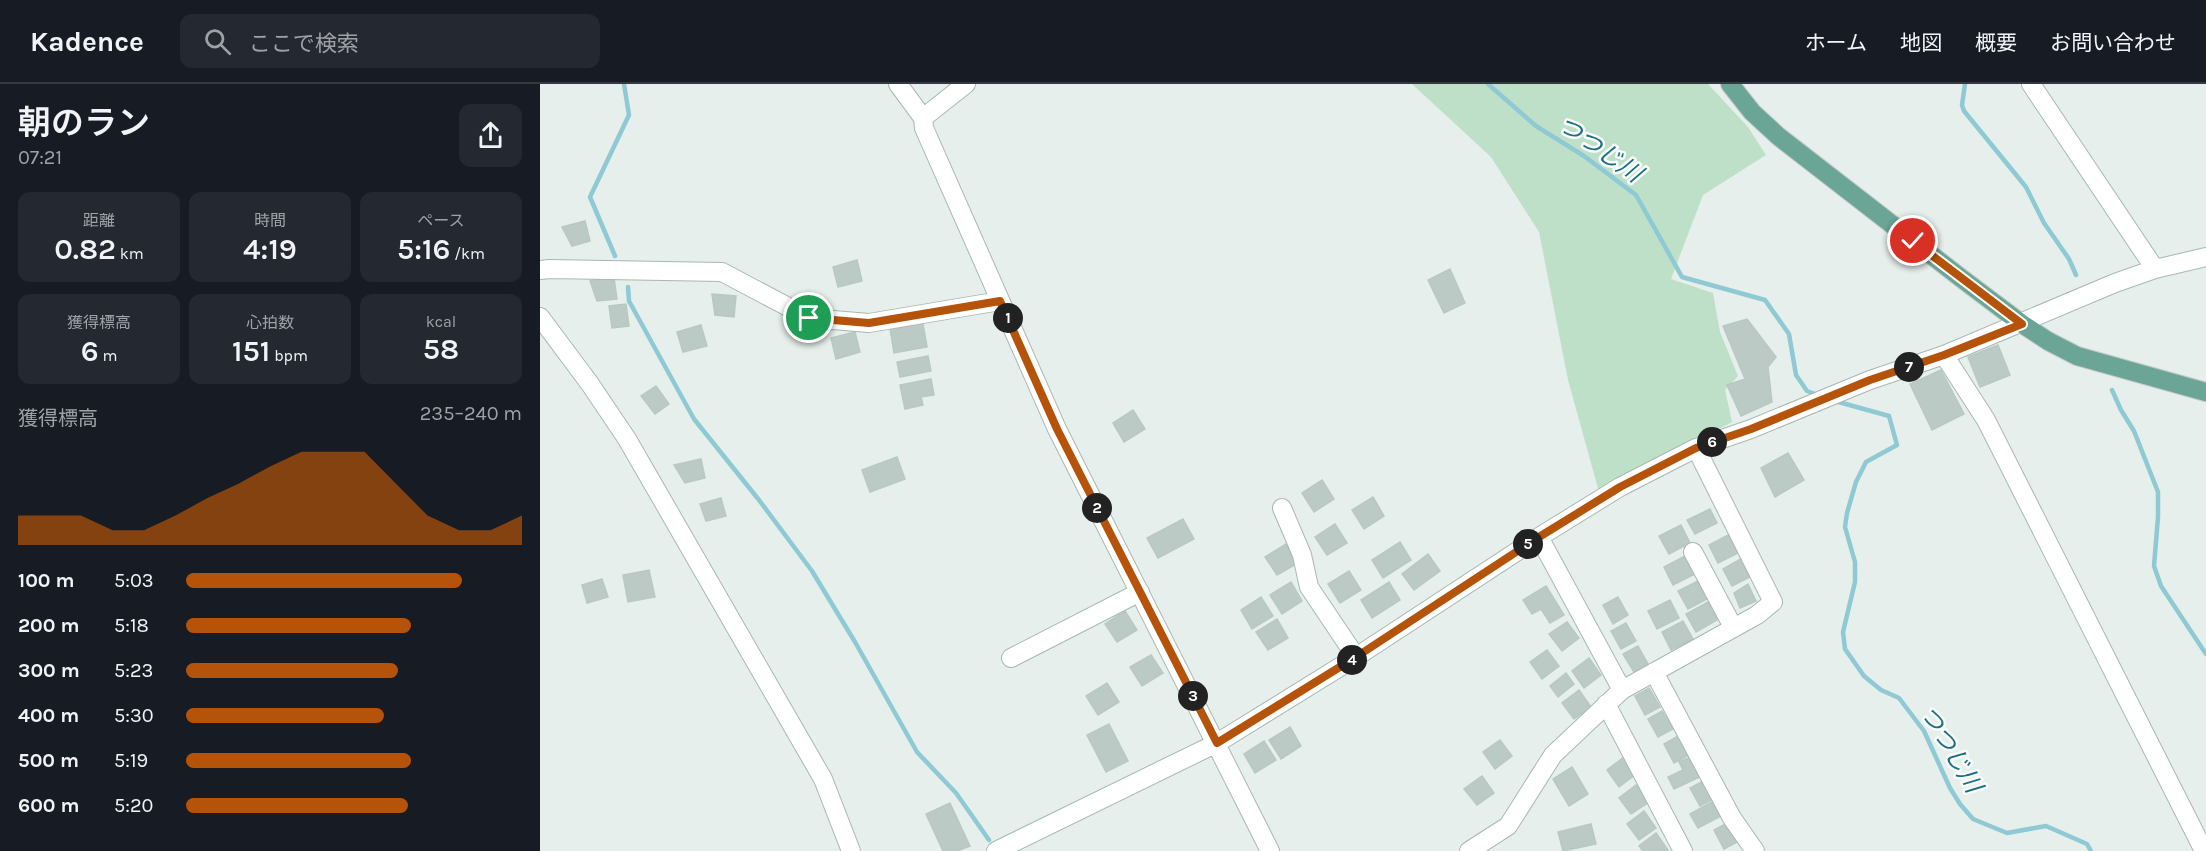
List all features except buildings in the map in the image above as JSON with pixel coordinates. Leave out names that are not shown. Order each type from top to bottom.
[{"type":"main road","points":[[1730,84],[1752,112],[1778,136],[2022,324],[2077,356],[2206,392]]},
{"type":"street","points":[[898,84],[923,118],[929,140],[1057,429],[1270,851]]},
{"type":"street","points":[[923,118],[966,84]]},
{"type":"street","points":[[2031,84],[2155,269]]},
{"type":"street","points":[[996,851],[1217,743],[1356,657],[1539,537],[1620,487],[1696,448],[1944,355],[2155,269],[2206,257]]},
{"type":"street","points":[[540,270],[549,268],[722,272],[809,318],[869,323],[1000,301]]},
{"type":"street","points":[[540,317],[590,384],[627,439],[823,779],[851,851]]},
{"type":"street","points":[[1944,355],[1986,420],[2204,851]]},
{"type":"street","points":[[1469,851],[1508,826],[1553,755],[1622,690],[1757,615],[1773,602],[1696,448]]},
{"type":"street","points":[[1282,508],[1302,555],[1309,587],[1356,657]]},
{"type":"street","points":[[1539,537],[1622,690]]},
{"type":"street","points":[[1693,552],[1733,627]]},
{"type":"street","points":[[1011,658],[1140,592]]},
{"type":"street","points":[[1654,672],[1732,818],[1755,851]]},
{"type":"street","points":[[1606,704],[1683,851]]},
{"type":"green space","points":[[1412,84],[1708,84],[1748,127],[1766,155],[1703,195],[1671,279],[1713,293],[1720,332],[1738,376],[1725,390],[1732,422],[1599,492],[1568,380],[1539,232],[1491,157]]},
{"type":"waterway","points":[[615,256],[590,197],[629,115],[624,84]]},
{"type":"waterway","name":"つつじ川","points":[[1488,84],[1536,126],[1584,156],[1636,195],[1682,277],[1765,300],[1789,334],[1796,375],[1807,391],[1818,395]]},
{"type":"waterway","points":[[1965,84],[1962,105],[1964,111],[2026,187],[2044,223],[2069,259],[2076,275]]},
{"type":"waterway","points":[[628,287],[629,301],[694,419],[812,571],[917,752],[956,793],[989,840]]},
{"type":"waterway","points":[[2112,390],[2134,431],[2158,492],[2154,566],[2161,586],[2206,654]]},
{"type":"waterway","name":"つつじ川","points":[[1835,401],[1889,416],[1897,445],[1866,462],[1856,482],[1847,513],[1845,527],[1855,562],[1855,582],[1843,632],[1845,649],[1864,676],[1881,690],[1899,698],[1924,731],[1950,788],[1973,819],[2007,833],[2046,826],[2087,844],[2091,851]]},
{"type":"route","points":[[809,318],[869,323],[1000,301],[1057,429],[1217,743],[1356,657],[1539,537],[1620,487],[1696,448],[2022,324],[1913,241]]}]
